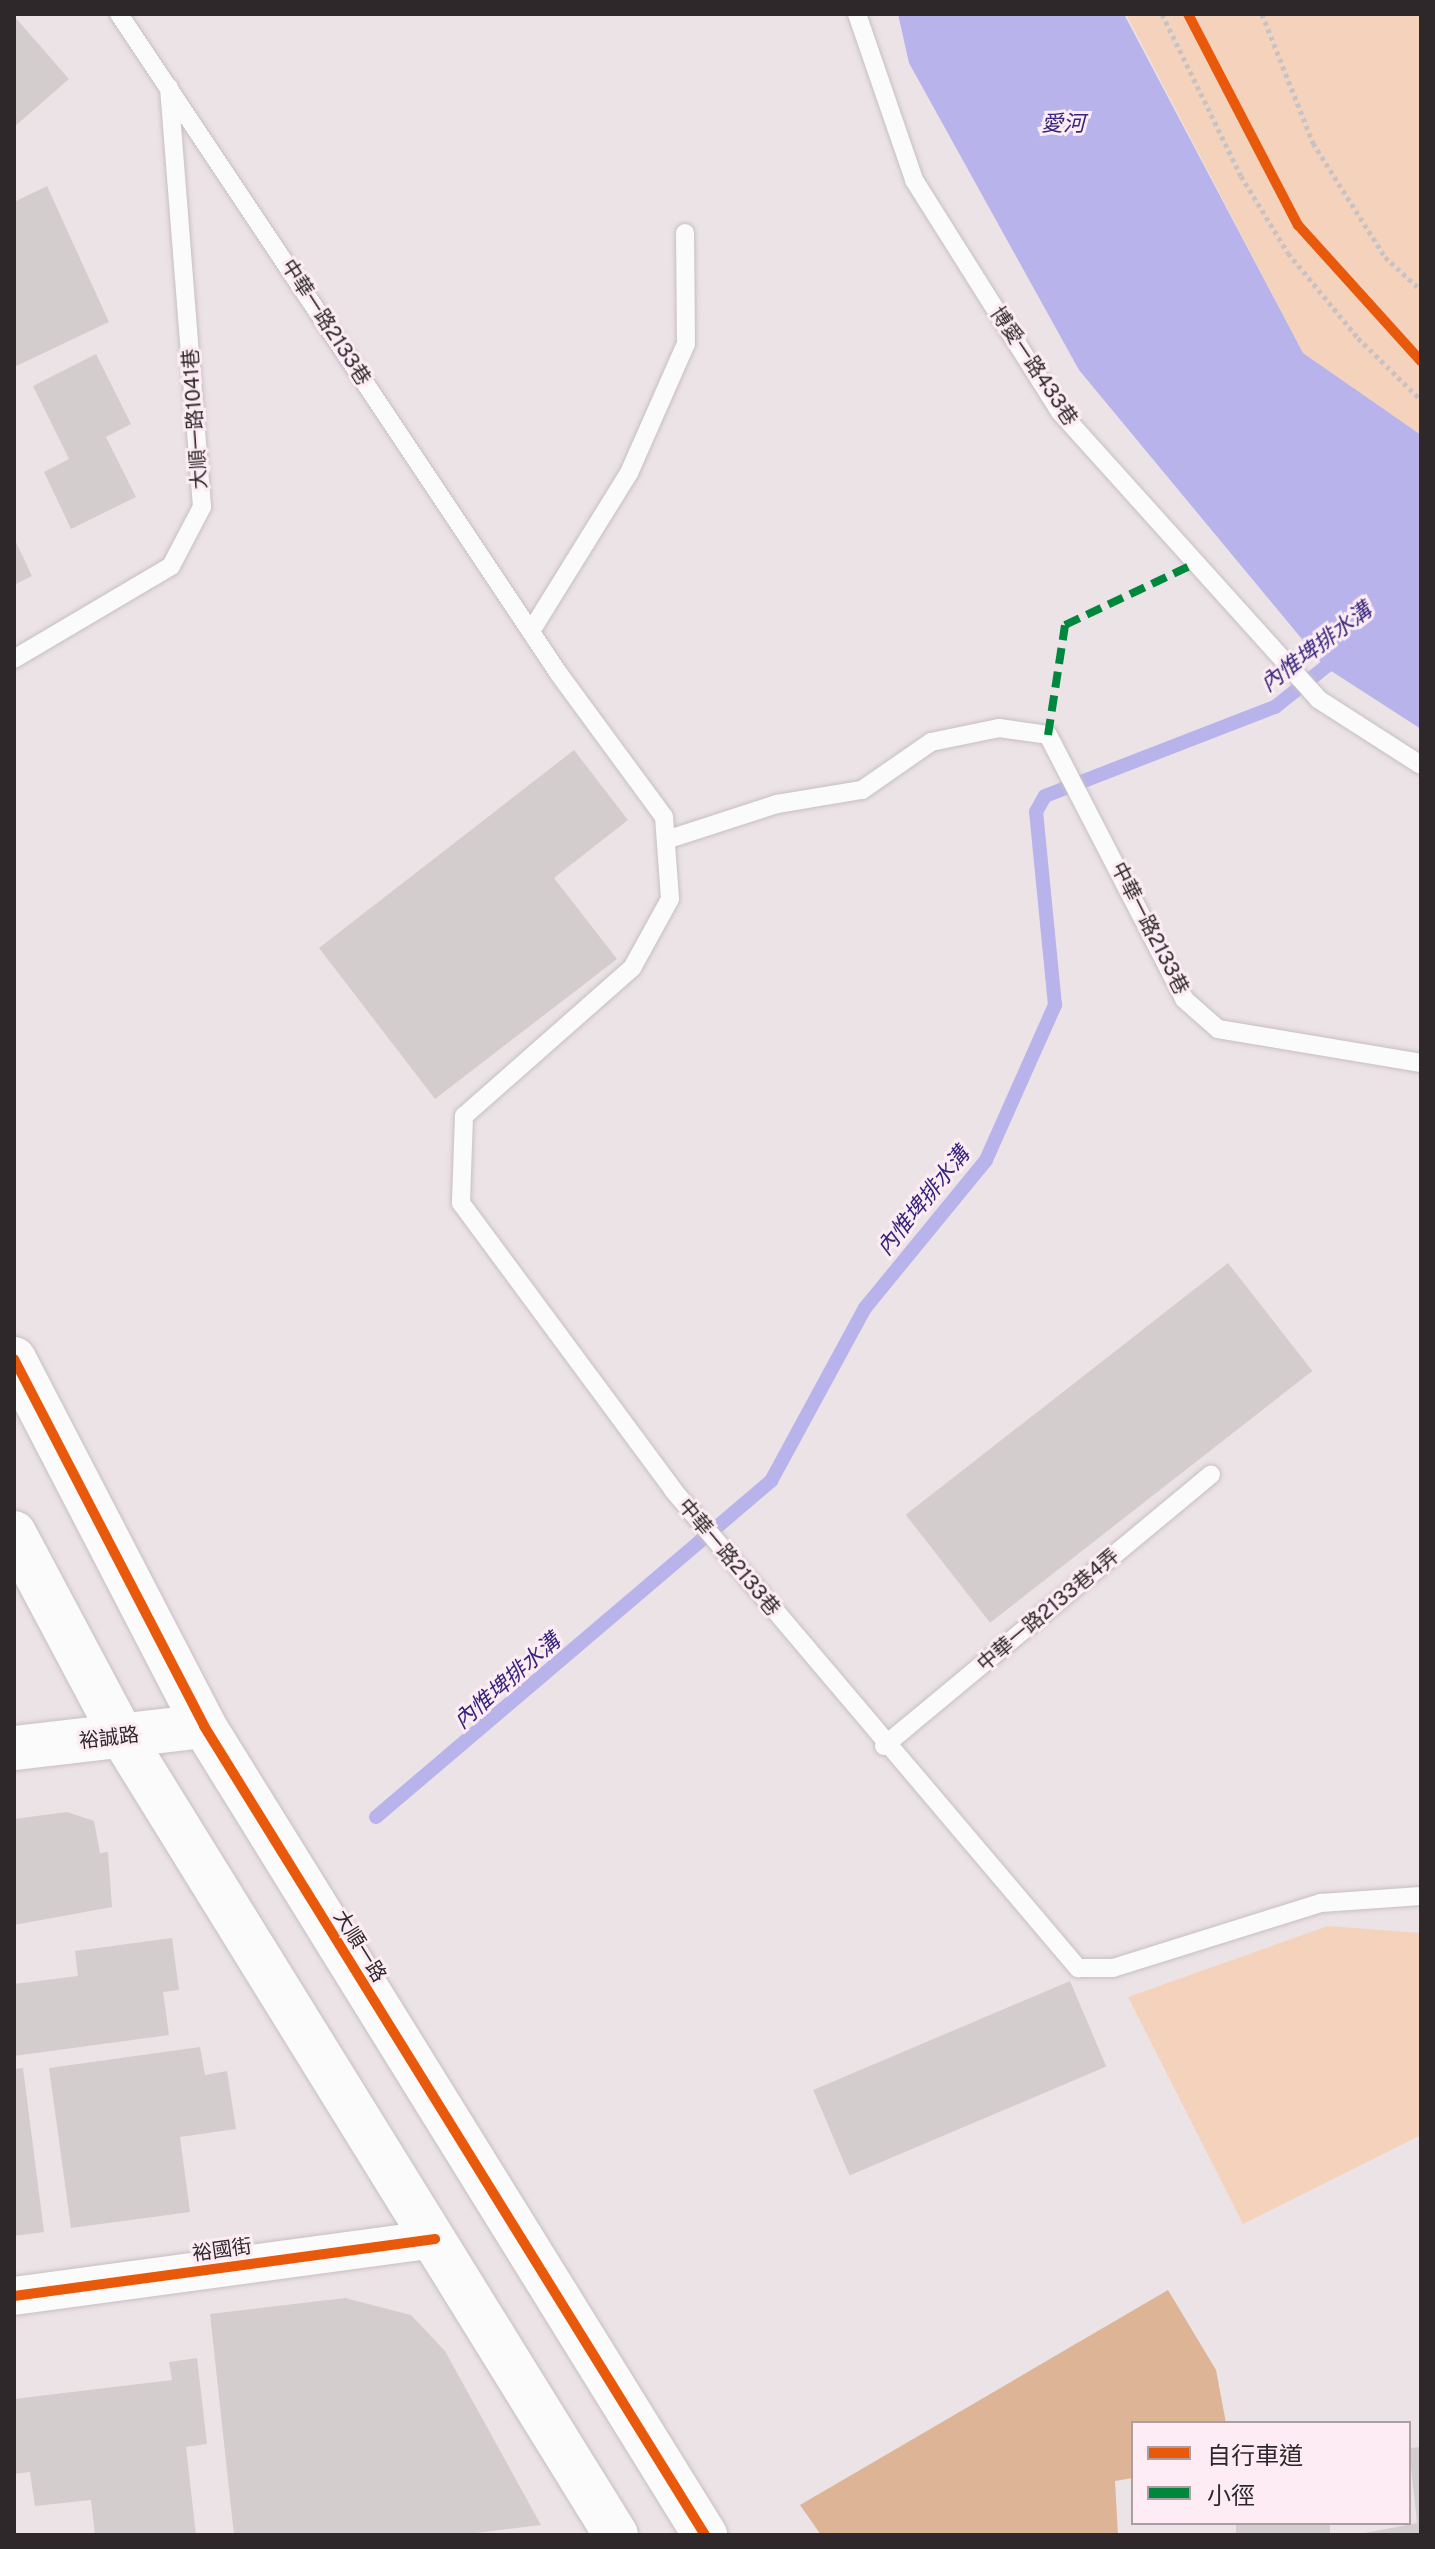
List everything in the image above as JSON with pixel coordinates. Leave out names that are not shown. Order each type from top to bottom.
[{"type":"street","name":"大順一路","points":[[14,1359],[204,1726],[705,2535]]},
{"type":"street","points":[[14,1533],[122,1736],[616,2535]]},
{"type":"street","name":"裕誠路","points":[[14,1748],[204,1726]]},
{"type":"street","name":"裕國街","points":[[14,2296],[435,2239]]},
{"type":"lane","name":"中華一路2133巷","points":[[119,14],[169,84],[531,631],[664,817],[670,899],[632,968],[464,1116],[461,1203],[695,1516],[884,1746],[1078,1968],[1113,1968],[1321,1903],[1421,1896]]},
{"type":"lane","name":"博愛一路433巷","points":[[857,14],[914,180],[1060,412],[1318,699],[1421,765]]},
{"type":"lane","name":"大順一路1041巷","points":[[14,659],[171,566],[202,507],[169,84]]},
{"type":"lane","points":[[531,631],[629,473],[686,344],[685,233]]},
{"type":"lane","name":"中華一路2133巷","points":[[666,840],[777,804],[862,790],[931,742],[999,728],[1048,735],[1089,806],[1184,999],[1218,1029],[1421,1063]]},
{"type":"lane","name":"中華一路2133巷4弄","points":[[884,1746],[1211,1475]]},
{"type":"path","points":[[1162,14],[1241,176],[1288,253],[1358,338],[1421,400]]},
{"type":"path","points":[[1262,14],[1313,143],[1385,257],[1421,290]]},
{"type":"shaded area","points":[[1126,14],[1421,14],[1421,435],[1303,353]]},
{"type":"shaded area","points":[[1328,1926],[1421,1933],[1421,2135],[1243,2224],[1128,1997]]},
{"type":"shaded area","points":[[1168,2290],[1216,2370],[1226,2421],[1131,2421],[1131,2478],[1115,2481],[1118,2535],[821,2535],[800,2505]]},
{"type":"water","name":"愛河","points":[[898,14],[1124,14],[1303,353],[1421,435],[1421,729],[1325,667],[1079,370],[909,63]]},
{"type":"building","points":[[14,16],[69,79],[14,127]]},
{"type":"building","points":[[47,186],[109,322],[14,367],[14,202]]},
{"type":"building","points":[[96,354],[131,424],[106,437],[136,497],[71,529],[44,472],[69,459],[33,386]]},
{"type":"building","points":[[14,538],[32,576],[14,585]]},
{"type":"building","points":[[574,750],[628,820],[554,878],[617,959],[435,1099],[319,948]]},
{"type":"building","points":[[1228,1263],[1312,1371],[990,1623],[906,1515]]},
{"type":"building","points":[[67,1812],[94,1821],[100,1853],[108,1852],[112,1907],[14,1925],[14,1819]]},
{"type":"building","points":[[172,1938],[179,1990],[163,1992],[169,2035],[14,2056],[14,1984],[78,1976],[75,1951]]},
{"type":"building","points":[[1070,1981],[1106,2067],[850,2176],[813,2090]]},
{"type":"building","points":[[200,2047],[205,2075],[227,2071],[236,2129],[180,2137],[190,2212],[71,2228],[49,2068]]},
{"type":"building","points":[[23,2068],[44,2232],[14,2236],[14,2069]]},
{"type":"building","points":[[345,2298],[411,2315],[445,2351],[541,2525],[459,2535],[234,2535],[210,2314]]},
{"type":"building","points":[[197,2358],[207,2444],[186,2447],[196,2535],[95,2535],[91,2500],[35,2506],[30,2472],[14,2474],[14,2399],[172,2380],[169,2362]]},
{"type":"building","points":[[1421,2447],[1421,2535],[1354,2535],[1417,2523],[1411,2448]]},
{"type":"building","points":[[1236,2525],[1330,2525],[1330,2535],[1236,2535]]},
{"type":"waterway","name":"內惟埤排水溝","points":[[376,1817],[771,1481],[865,1308],[986,1160],[1055,1005],[1036,812],[1045,796],[1275,707],[1338,657]]},
{"type":"marked path","points":[[1048,735],[1065,625],[1192,565]]},
{"type":"cycle path","points":[[1188,14],[1298,225],[1421,361]]},
{"type":"cycle path","points":[[14,1359],[204,1726],[705,2535]]},
{"type":"cycle path","points":[[14,2296],[435,2239]]}]
